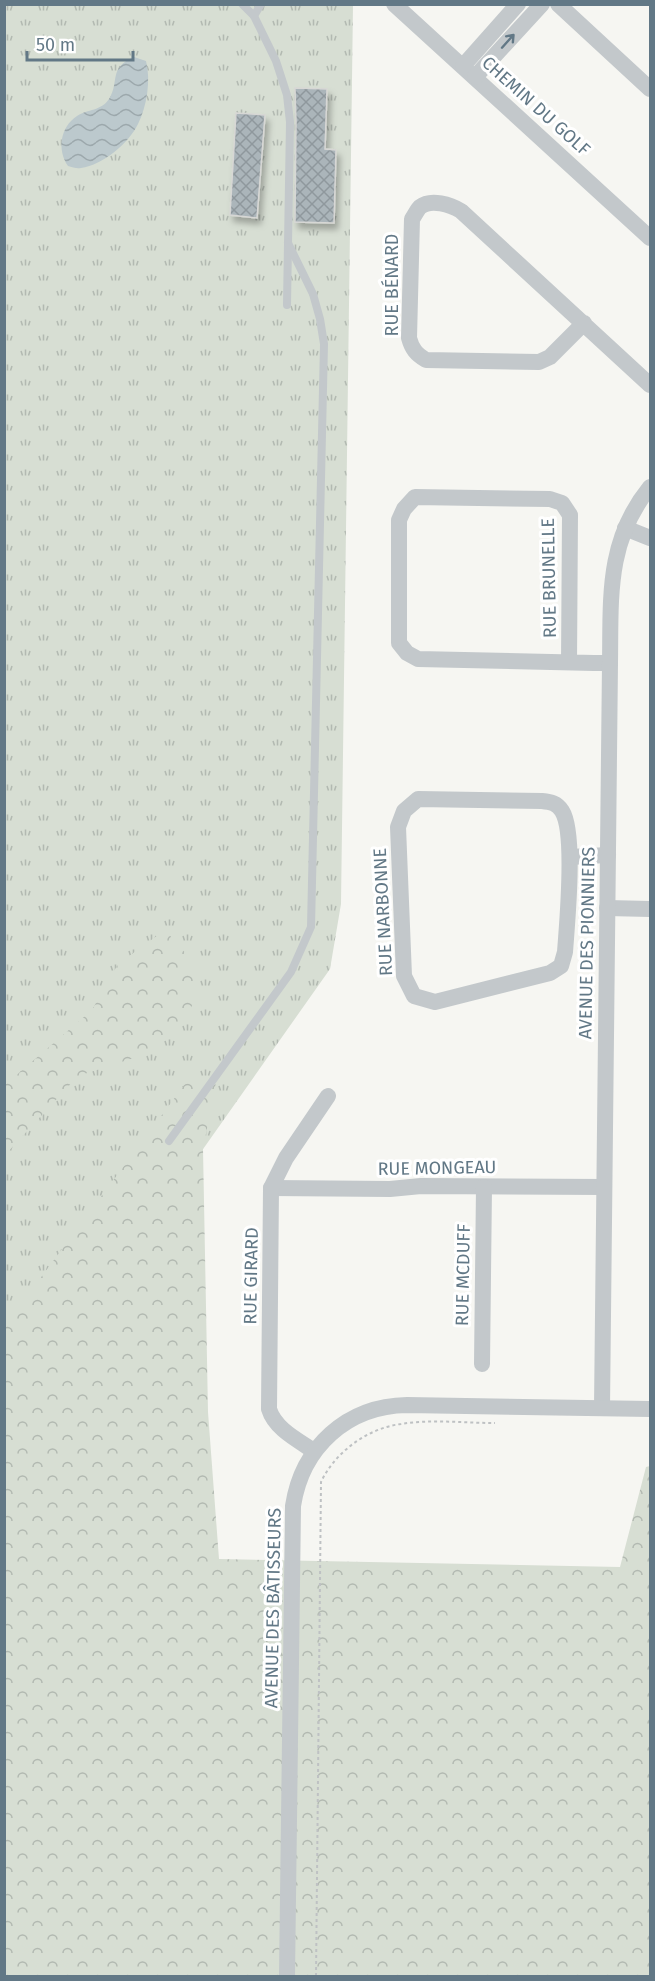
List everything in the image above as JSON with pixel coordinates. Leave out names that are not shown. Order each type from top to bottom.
[{"type":"street","name":"CHEMIN DU GOLF","points":[[394,4],[651,237]]},
{"type":"street","points":[[469,71],[518,4]]},
{"type":"street","points":[[469,71],[542,4]]},
{"type":"street","points":[[558,4],[651,89]]},
{"type":"street","name":"RUE BÉNARD","points":[[584,323],[550,357],[539,362],[426,360],[418,355],[412,349],[409,338],[412,219],[419,208],[426,204],[450,204],[461,211],[584,323],[651,385]]},
{"type":"street","name":"AVENUE DES PIONNIERS","points":[[602,1408],[610,663],[614,565],[625,528],[637,504],[651,487]]},
{"type":"street","name":"RUE BRUNELLE","points":[[569,662],[570,515],[562,504],[550,499],[414,497],[404,509],[399,520],[399,643],[407,653],[418,659],[610,663]]},
{"type":"street","points":[[625,528],[651,538]]},
{"type":"street","name":"RUE NARBONNE","points":[[418,799],[555,802],[565,816],[570,857],[566,952],[561,966],[550,973],[435,1002],[414,996],[404,976],[398,827],[404,810],[418,799]]},
{"type":"street","points":[[570,857],[608,855]]},
{"type":"street","points":[[607,908],[651,909]]},
{"type":"street","name":"RUE GIRARD","points":[[314,1451],[278,1425],[269,1409],[271,1188],[286,1158],[328,1096]]},
{"type":"street","name":"RUE MCDUFF","points":[[482,1364],[484,1187]]},
{"type":"street","name":"RUE MONGEAU","points":[[271,1188],[604,1187]]},
{"type":"street","name":"AVENUE DES BÂTISSEURS","points":[[287,1977],[293,1506],[300,1477],[314,1451],[327,1436],[350,1419],[388,1406],[651,1409]]},
{"type":"lane","points":[[242,4],[255,16],[276,61],[287,95],[290,122],[287,304]]},
{"type":"lane","points":[[255,16],[261,4]]},
{"type":"lane","points":[[169,1141],[291,972],[311,927],[324,344],[313,294],[288,243]]},
{"type":"path","points":[[316,1977],[321,1482],[333,1460],[341,1452],[361,1439],[390,1426],[410,1423],[498,1423]]},
{"type":"green space","points":[[5,5],[353,5],[341,904],[330,969],[110,1281],[5,1438]]},
{"type":"green space","points":[[165,930],[195,964],[196,998],[179,1030],[146,1054],[78,1076],[5,1155],[5,1085],[92,1010],[118,964]]},
{"type":"green space","points":[[217,1077],[203,1149],[208,1412],[219,1559],[620,1567],[646,1467],[650,1466],[650,1976],[5,1976],[4,1327],[185,1084]]},
{"type":"water","points":[[134,57],[146,61],[148,76],[144,109],[134,131],[122,145],[98,163],[79,168],[68,166],[62,153],[62,139],[67,126],[77,116],[106,103],[112,92],[118,70],[126,61]]},
{"type":"building","points":[[295,88],[327,89],[325,149],[336,150],[334,223],[295,222]]},
{"type":"building","points":[[236,113],[265,115],[257,218],[230,215]]}]
